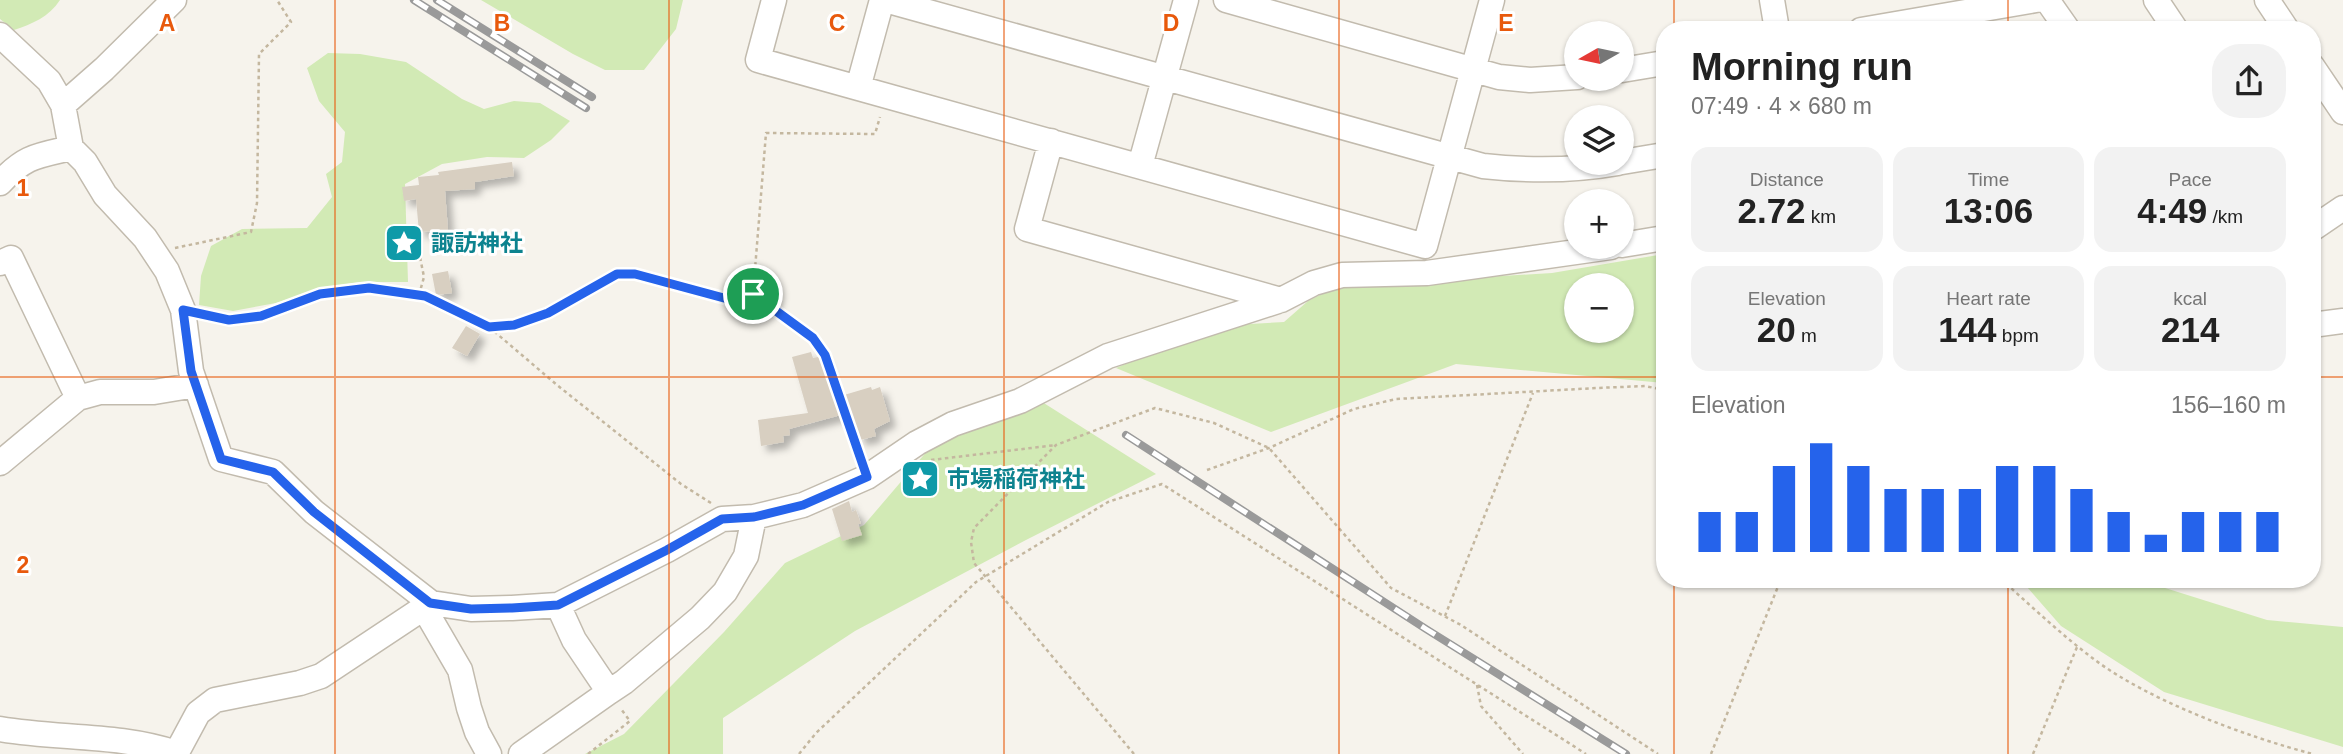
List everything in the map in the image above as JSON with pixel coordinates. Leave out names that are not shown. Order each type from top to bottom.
[{"type":"street","points":[[64,105],[174,0]]},
{"type":"street","points":[[774,0],[758,60],[1424,246],[1492,0]]},
{"type":"street","points":[[858,88],[884,0],[1483,166],[1564,170]]},
{"type":"street","points":[[1140,166],[1186,0]]},
{"type":"street","points":[[1226,0],[1499,77],[1530,80],[1564,78]]},
{"type":"street","points":[[1772,0],[1776,21]]},
{"type":"street","points":[[1914,21],[2036,0]]},
{"type":"street","points":[[2047,0],[2062,21]]},
{"type":"street","points":[[2156,0],[2170,21]]},
{"type":"street","points":[[2267,0],[2281,21]]},
{"type":"street","points":[[0,35],[49,81],[64,105],[71,148],[85,162],[105,195],[145,238],[167,271],[183,310],[191,371],[221,459],[273,472],[314,512],[430,603],[471,609],[558,605],[722,519],[754,517],[803,505],[867,477],[917,443],[953,424],[1020,401],[1108,356],[1281,300],[1314,284],[1342,275],[1427,273],[1564,254]]},
{"type":"street","points":[[1634,68],[1656,64]]},
{"type":"street","points":[[2321,79],[2343,112]]},
{"type":"street","points":[[1051,141],[1027,229],[1281,300]]},
{"type":"street","points":[[0,183],[17,165],[37,156],[71,148]]},
{"type":"street","points":[[1634,160],[1656,156]]},
{"type":"street","points":[[2321,223],[2343,208]]},
{"type":"street","points":[[1634,243],[1656,239]]},
{"type":"street","points":[[0,263],[11,258],[78,398]]},
{"type":"street","points":[[2321,324],[2343,321]]},
{"type":"street","points":[[0,463],[78,398],[100,391],[154,392],[196,385]]},
{"type":"street","points":[[521,754],[624,682],[700,618],[725,592],[746,556],[754,517]]},
{"type":"street","points":[[0,729],[37,735],[125,741],[176,754],[198,713],[215,700],[300,684],[321,676],[430,603]]},
{"type":"street","points":[[430,603],[428,615],[460,670],[477,732],[489,754]]},
{"type":"street","points":[[558,605],[574,640],[608,692]]},
{"type":"path","points":[[155,253],[251,232],[257,203],[259,54],[291,22],[277,0]]},
{"type":"path","points":[[753,294],[766,134],[875,134],[887,96]]},
{"type":"path","points":[[408,243],[416,239],[424,277],[419,295]]},
{"type":"path","points":[[489,327],[514,325],[548,313],[617,274],[635,274],[735,301],[753,294]]},
{"type":"path","points":[[183,310],[229,320],[261,316],[320,294],[369,288],[425,296],[489,327],[681,484],[717,507],[722,519]]},
{"type":"path","points":[[753,294],[813,338],[825,355],[867,477]]},
{"type":"path","points":[[1207,470],[1269,448],[1354,409],[1396,399],[1645,386],[1656,388]]},
{"type":"path","points":[[1446,616],[1533,393]]},
{"type":"path","points":[[930,461],[1056,445],[1155,408],[1214,423],[1269,448],[1391,588],[1446,616],[1658,754]]},
{"type":"path","points":[[1056,445],[974,528],[971,542],[974,563],[1134,754]]},
{"type":"path","points":[[799,754],[816,733],[985,576],[1108,502],[1162,484],[1586,754]]},
{"type":"path","points":[[1711,754],[1777,588]]},
{"type":"path","points":[[2011,588],[2097,662],[2137,686],[2280,746],[2313,754]]},
{"type":"path","points":[[2033,754],[2077,645]]},
{"type":"path","points":[[1477,685],[1481,706],[1523,754]]},
{"type":"path","points":[[588,754],[630,721],[608,692]]},
{"type":"green space","points":[[0,0],[60,0],[40,19],[14,30],[0,19]]},
{"type":"green space","points":[[481,0],[683,0],[676,29],[644,70],[605,70]]},
{"type":"green space","points":[[328,53],[360,54],[406,62],[462,99],[484,109],[514,101],[540,103],[570,121],[551,140],[524,158],[487,157],[442,164],[405,184],[408,282],[361,282],[333,286],[276,303],[233,311],[199,305],[201,276],[211,246],[242,229],[307,228],[332,197],[326,174],[342,162],[345,132],[319,101],[307,68]]},
{"type":"green space","points":[[1656,255],[1656,382],[1456,364],[1271,432],[1116,368],[1214,326],[1284,322],[1308,301],[1338,286],[1552,273]]},
{"type":"green space","points":[[1039,400],[1156,474],[855,631],[723,718],[723,754],[585,754],[624,734],[724,632],[785,563],[864,525],[934,443]]},
{"type":"green space","points":[[2028,588],[2165,588],[2267,620],[2343,627],[2343,747],[2164,692],[2061,626]]},
{"type":"building","points":[[512,162],[514,176],[475,182],[475,189],[445,191],[448,230],[419,232],[416,199],[404,201],[402,187],[419,185],[418,177],[439,175],[438,172]]},
{"type":"building","points":[[448,271],[452,293],[436,295],[432,274]]},
{"type":"building","points":[[466,326],[480,334],[467,356],[452,348]]},
{"type":"building","points":[[811,352],[813,358],[823,356],[834,398],[880,387],[890,421],[874,429],[876,436],[860,440],[852,412],[789,429],[790,435],[783,436],[784,442],[761,446],[758,420],[808,413],[792,357]]},
{"type":"building","points":[[849,501],[852,512],[856,510],[862,535],[842,541],[832,509]]},
{"type":"railway","points":[[414,0],[586,108]]},
{"type":"railway","points":[[437,0],[592,97]]},
{"type":"railway","points":[[1126,435],[1426,629],[1626,754]]},
{"type":"place","name":"諏訪神社","points":[[404,243]]},
{"type":"place","name":"市場稲荷神社","points":[[920,479]]},
{"type":"route","points":[[617,274],[635,274],[735,301],[753,294],[813,338],[825,355],[867,477],[803,505],[754,517],[722,519],[558,605],[512,608],[471,609],[430,603],[314,512],[273,472],[221,459],[191,371],[183,310],[229,320],[261,316],[320,294],[369,288],[425,296],[489,327],[514,325],[548,313],[617,274]]}]
